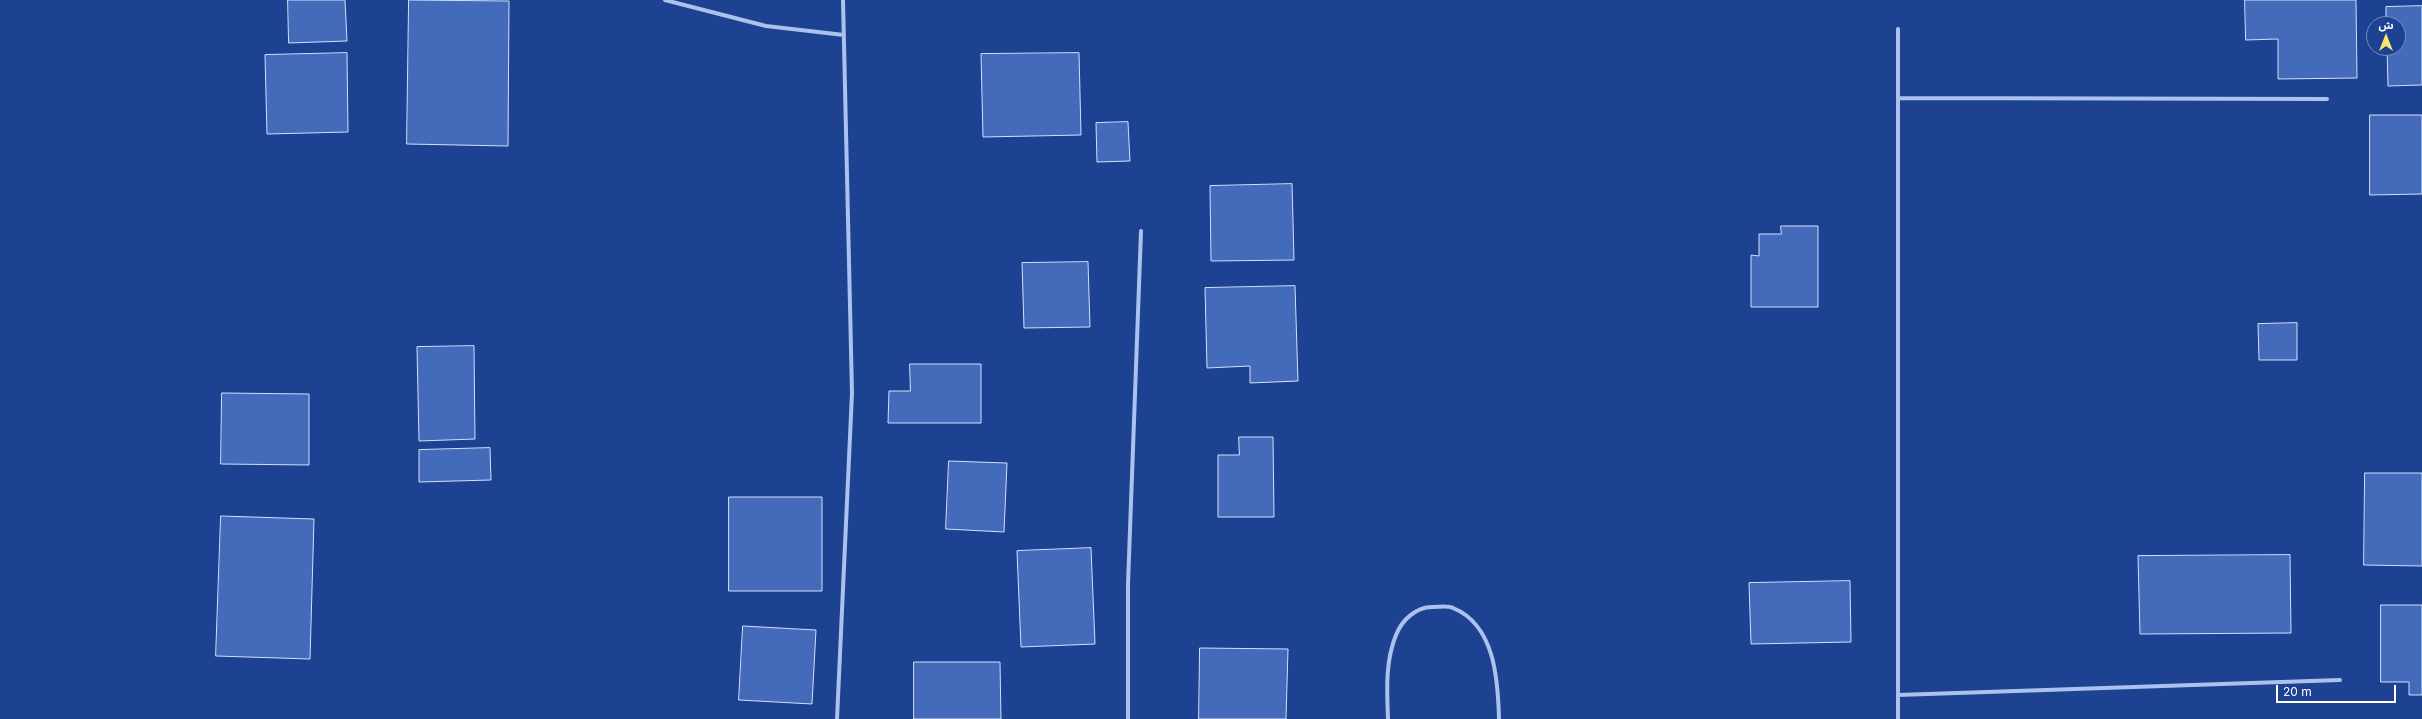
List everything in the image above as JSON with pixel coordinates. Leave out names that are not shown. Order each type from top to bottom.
[{"type":"street","points":[[665,0],[766,26],[844,35]]},
{"type":"street","points":[[838,719],[852,393],[843,0]]},
{"type":"street","points":[[1898,29],[1898,719]]},
{"type":"street","points":[[1898,98],[2327,99]]},
{"type":"street","points":[[1128,719],[1128,584],[1141,231]]},
{"type":"street","points":[[1388,719],[1386,676],[1396,634],[1412,612],[1427,607],[1452,607],[1473,619],[1487,642],[1497,678],[1499,719]]},
{"type":"street","points":[[1898,695],[2340,680]]},
{"type":"building","points":[[288,0],[345,0],[347,41],[289,43]]},
{"type":"building","points":[[409,0],[509,1],[508,146],[407,144]]},
{"type":"building","points":[[2245,0],[2356,0],[2357,78],[2278,79],[2278,39],[2246,40]]},
{"type":"building","points":[[2422,6],[2422,85],[2388,86],[2387,56],[2406,56],[2406,16],[2386,16],[2386,7]]},
{"type":"building","points":[[347,53],[348,132],[267,134],[265,55]]},
{"type":"building","points":[[1079,53],[1081,135],[983,137],[981,54]]},
{"type":"building","points":[[2370,115],[2422,115],[2422,194],[2370,195]]},
{"type":"building","points":[[1128,122],[1130,161],[1097,162],[1096,123]]},
{"type":"building","points":[[1292,184],[1294,260],[1211,261],[1210,186]]},
{"type":"building","points":[[1781,226],[1818,226],[1818,307],[1751,307],[1751,255],[1759,256],[1759,234],[1781,234]]},
{"type":"building","points":[[1088,262],[1090,327],[1024,328],[1022,263]]},
{"type":"building","points":[[1295,286],[1298,381],[1250,383],[1250,366],[1207,368],[1205,288]]},
{"type":"building","points":[[2297,323],[2297,360],[2259,360],[2258,324]]},
{"type":"building","points":[[474,346],[475,439],[419,441],[417,347]]},
{"type":"building","points":[[910,364],[981,364],[981,423],[888,423],[889,391],[910,391]]},
{"type":"building","points":[[222,393],[309,394],[309,465],[221,464]]},
{"type":"building","points":[[1239,437],[1273,437],[1274,517],[1218,517],[1218,455],[1239,455]]},
{"type":"building","points":[[490,448],[491,480],[419,482],[419,450]]},
{"type":"building","points":[[949,461],[1007,463],[1004,532],[946,529]]},
{"type":"building","points":[[2365,473],[2422,473],[2422,566],[2364,565]]},
{"type":"building","points":[[729,497],[822,497],[822,591],[729,591]]},
{"type":"building","points":[[221,516],[314,519],[310,659],[216,656]]},
{"type":"building","points":[[1091,548],[1095,644],[1021,647],[1017,551]]},
{"type":"building","points":[[2290,555],[2291,633],[2140,634],[2138,556]]},
{"type":"building","points":[[1850,581],[1851,642],[1751,644],[1749,583]]},
{"type":"building","points":[[2381,605],[2422,605],[2422,695],[2409,695],[2409,682],[2381,682]]},
{"type":"building","points":[[743,626],[816,630],[812,704],[739,700]]},
{"type":"building","points":[[1200,648],[1288,649],[1286,719],[1199,719]]},
{"type":"building","points":[[914,662],[1000,662],[1001,719],[914,719]]}]
